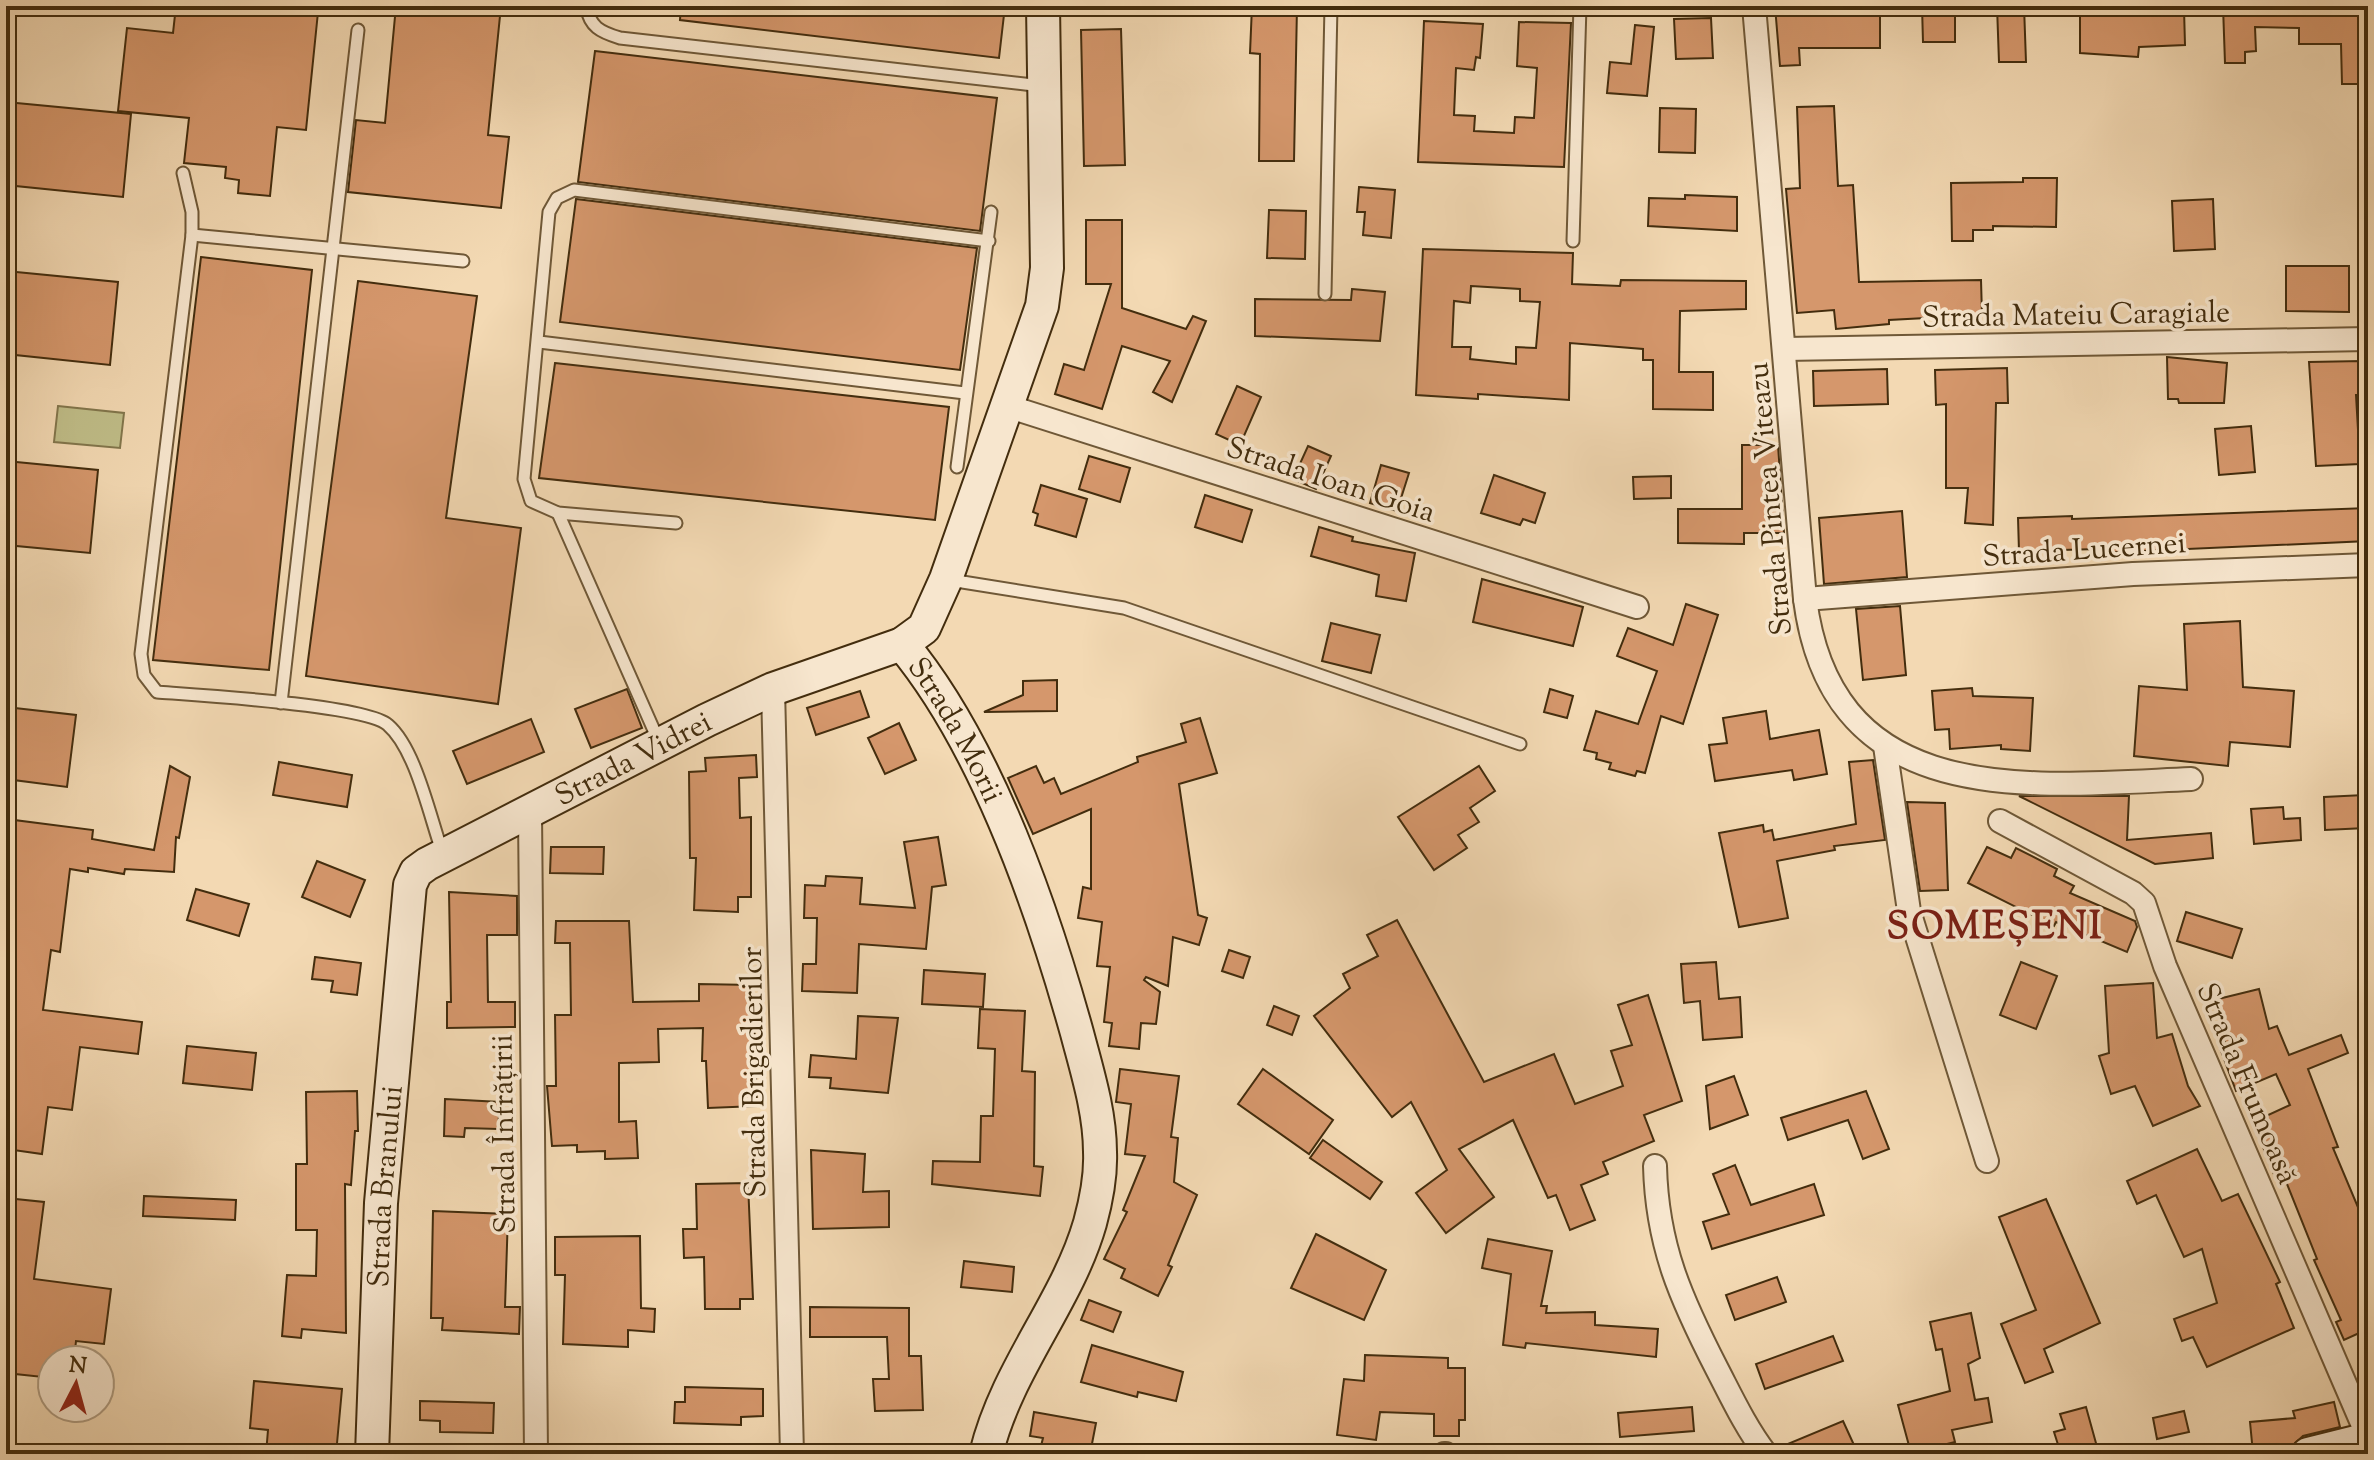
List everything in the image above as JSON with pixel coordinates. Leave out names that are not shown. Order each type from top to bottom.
[{"type":"street","name":"Strada Morii","points":[[986,1454],[1013,1377],[1069,1273],[1089,1225],[1098,1187],[1100,1151],[1087,1072],[1060,974],[1028,883],[992,797],[949,714],[926,674],[902,644],[924,628],[946,579],[1042,306],[1047,268],[1043,6]]},
{"type":"street","name":"Strada Pintea Viteazu","points":[[1754,6],[1805,599],[1813,650],[1829,682],[1850,714],[1885,746],[1946,773],[1986,781],[2084,784],[2191,779]]},
{"type":"street","name":"Strada Mateiu Caragiale","points":[[1785,349],[2368,339]]},
{"type":"street","name":"Strada Ioan Goia","points":[[1007,406],[1637,607]]},
{"type":"street","name":"Strada Lucernei","points":[[1805,599],[2133,574],[2368,565]]},
{"type":"street","name":"Strada Vidrei","points":[[405,919],[410,885],[416,872],[444,856],[773,689],[902,644]]},
{"type":"street","name":"Strada Brigadierilor","points":[[773,689],[792,1454]]},
{"type":"street","points":[[1885,746],[1909,911],[1987,1161]]},
{"type":"street","name":"Strada Înfrățirii","points":[[530,813],[536,1454]]},
{"type":"street","name":"Strada Frumoasă","points":[[2000,821],[2104,876],[2144,903],[2165,966],[2368,1438]]},
{"type":"street","name":"Strada Branului","points":[[372,1454],[381,1203],[405,919]]},
{"type":"street","points":[[1655,1166],[1656,1207],[1672,1273],[1695,1327],[1759,1453]]},
{"type":"street","points":[[2308,1454],[2368,1438]]},
{"type":"lane","points":[[586,6],[590,22],[601,32],[620,38],[1043,86]]},
{"type":"lane","points":[[1325,294],[1331,6]]},
{"type":"lane","points":[[1573,241],[1580,6]]},
{"type":"lane","points":[[281,703],[358,30]]},
{"type":"lane","points":[[183,173],[192,212],[192,235],[141,654],[144,675],[157,692],[281,703],[364,715],[386,723],[404,746],[444,856]]},
{"type":"lane","points":[[676,523],[558,513],[531,501],[524,479],[549,212],[557,198],[574,190],[989,241]]},
{"type":"lane","points":[[957,467],[991,212]]},
{"type":"lane","points":[[192,235],[463,261]]},
{"type":"lane","points":[[539,342],[965,393]]},
{"type":"lane","points":[[558,513],[660,744]]},
{"type":"lane","points":[[946,579],[1124,608],[1520,744]]},
{"type":"path","points":[[6,9],[13,6]]},
{"type":"shaded area","points":[[58,406],[124,413],[120,448],[54,442]]},
{"type":"building","points":[[176,6],[264,6],[318,12],[306,130],[277,127],[270,196],[238,193],[239,180],[225,178],[226,167],[184,163],[189,118],[118,111],[127,28],[173,33]]},
{"type":"building","points":[[396,6],[501,6],[488,135],[509,137],[501,208],[348,192],[356,120],[385,123]]},
{"type":"building","points":[[681,6],[1005,6],[999,58],[680,20]]},
{"type":"building","points":[[1252,6],[1297,6],[1294,161],[1259,161],[1260,54],[1250,53]]},
{"type":"building","points":[[1775,6],[1873,6],[1873,14],[1880,14],[1880,48],[1799,48],[1800,65],[1780,66]]},
{"type":"building","points":[[1922,6],[1942,6],[1942,16],[1955,16],[1955,42],[1923,42]]},
{"type":"building","points":[[1997,6],[2024,6],[2026,62],[1999,62]]},
{"type":"building","points":[[2119,6],[2184,9],[2185,45],[2139,47],[2138,57],[2080,53],[2080,12],[2119,11]]},
{"type":"building","points":[[2223,6],[2368,6],[2368,84],[2342,84],[2341,44],[2299,44],[2299,28],[2255,27],[2256,51],[2245,52],[2245,63],[2225,63]]},
{"type":"building","points":[[1711,18],[1713,58],[1676,59],[1674,19]]},
{"type":"building","points":[[1424,21],[1483,24],[1480,58],[1476,57],[1474,70],[1456,68],[1454,115],[1475,116],[1474,131],[1514,133],[1515,117],[1534,118],[1537,68],[1517,66],[1519,22],[1571,23],[1564,167],[1418,162]]},
{"type":"building","points":[[1635,25],[1654,27],[1647,96],[1607,93],[1610,62],[1631,64]]},
{"type":"building","points":[[1121,29],[1125,165],[1084,166],[1081,30]]},
{"type":"building","points":[[595,51],[997,98],[980,231],[578,182]]},
{"type":"building","points":[[6,102],[131,114],[123,197],[6,185]]},
{"type":"building","points":[[1834,106],[1838,186],[1853,185],[1859,282],[1981,280],[1982,315],[1889,320],[1889,324],[1836,329],[1834,310],[1797,313],[1786,189],[1800,188],[1797,107]]},
{"type":"building","points":[[1660,108],[1696,109],[1695,153],[1659,152]]},
{"type":"building","points":[[2023,178],[2057,178],[2056,227],[1993,226],[1993,230],[1973,230],[1973,241],[1952,241],[1951,183],[2023,182]]},
{"type":"building","points":[[1359,187],[1395,190],[1391,238],[1363,235],[1365,212],[1357,212]]},
{"type":"building","points":[[1685,195],[1737,197],[1737,231],[1648,226],[1649,198],[1685,199]]},
{"type":"building","points":[[576,199],[977,248],[960,370],[560,322]]},
{"type":"building","points":[[2213,199],[2215,249],[2174,251],[2172,201]]},
{"type":"building","points":[[1269,210],[1306,211],[1305,259],[1267,258]]},
{"type":"building","points":[[1086,220],[1122,220],[1122,308],[1186,329],[1193,316],[1206,321],[1172,402],[1153,392],[1170,361],[1122,346],[1102,409],[1055,394],[1064,364],[1084,370],[1111,284],[1086,284]]},
{"type":"building","points":[[1423,249],[1573,253],[1572,284],[1620,286],[1621,280],[1746,281],[1746,309],[1680,311],[1679,372],[1713,372],[1713,410],[1653,409],[1653,360],[1643,360],[1643,349],[1570,343],[1569,400],[1478,394],[1478,399],[1416,395]],"holes":[[[1471,286],[1520,289],[1520,301],[1540,302],[1536,348],[1516,347],[1516,364],[1470,359],[1471,347],[1452,347],[1454,301],[1470,303]]]},
{"type":"building","points":[[201,257],[312,270],[269,670],[153,660]]},
{"type":"building","points":[[2286,266],[2349,266],[2349,312],[2286,311]]},
{"type":"building","points":[[6,271],[118,282],[110,365],[6,354]]},
{"type":"building","points":[[358,281],[477,296],[446,518],[521,528],[498,704],[306,676]]},
{"type":"building","points":[[1352,289],[1385,292],[1380,341],[1255,336],[1255,299],[1351,300]]},
{"type":"building","points":[[2167,357],[2227,363],[2224,403],[2179,403],[2178,399],[2168,399]]},
{"type":"building","points":[[2362,361],[2362,395],[2356,395],[2360,464],[2316,466],[2309,362]]},
{"type":"building","points":[[555,363],[949,407],[935,520],[539,478]]},
{"type":"building","points":[[2007,368],[2008,403],[1996,403],[1993,525],[1965,523],[1968,488],[1946,488],[1946,404],[1936,405],[1935,370]]},
{"type":"building","points":[[1887,369],[1888,404],[1814,406],[1813,371]]},
{"type":"building","points":[[1237,386],[1261,397],[1240,445],[1216,434]]},
{"type":"building","points":[[2251,426],[2255,472],[2219,475],[2215,429]]},
{"type":"building","points":[[1742,445],[1778,445],[1784,533],[1744,533],[1744,544],[1678,543],[1678,509],[1742,509]]},
{"type":"building","points":[[1308,446],[1331,456],[1316,489],[1293,479]]},
{"type":"building","points":[[1089,456],[1130,468],[1120,502],[1079,489]]},
{"type":"building","points":[[6,461],[98,470],[90,553],[6,545]]},
{"type":"building","points":[[1381,465],[1409,473],[1397,511],[1370,503]]},
{"type":"building","points":[[1494,475],[1545,493],[1535,523],[1523,519],[1520,525],[1481,513]]},
{"type":"building","points":[[1671,476],[1671,498],[1634,499],[1633,477]]},
{"type":"building","points":[[1041,485],[1087,499],[1076,537],[1035,525],[1038,514],[1033,512]]},
{"type":"building","points":[[1205,495],[1252,510],[1242,542],[1195,527]]},
{"type":"building","points":[[2368,508],[2368,541],[2098,553],[2098,549],[2019,551],[2018,518],[2072,516],[2072,519]]},
{"type":"building","points":[[1902,511],[1907,577],[1824,584],[1819,518]]},
{"type":"building","points":[[1319,527],[1353,537],[1352,541],[1415,553],[1406,601],[1376,596],[1379,575],[1311,556]]},
{"type":"building","points":[[1482,579],[1583,607],[1573,646],[1473,622]]},
{"type":"building","points":[[1686,604],[1718,615],[1683,724],[1661,716],[1645,773],[1637,771],[1635,776],[1609,769],[1611,763],[1596,759],[1597,753],[1584,750],[1596,711],[1638,724],[1657,671],[1617,656],[1628,628],[1673,645]]},
{"type":"building","points":[[1900,606],[1906,675],[1863,680],[1856,609]]},
{"type":"building","points":[[2240,621],[2243,687],[2294,691],[2290,747],[2230,742],[2228,766],[2134,756],[2139,686],[2187,690],[2184,624]]},
{"type":"building","points":[[1331,623],[1380,635],[1371,673],[1322,661]]},
{"type":"building","points":[[1057,680],[1057,711],[984,712],[1023,695],[1023,681]]},
{"type":"building","points":[[1972,688],[1973,696],[2033,698],[2030,751],[2001,749],[2001,745],[1950,749],[1949,729],[1935,730],[1932,691]]},
{"type":"building","points":[[627,689],[642,728],[591,748],[575,709]]},
{"type":"building","points":[[1550,689],[1573,696],[1567,718],[1544,712]]},
{"type":"building","points":[[860,691],[869,717],[816,735],[807,708]]},
{"type":"building","points":[[6,707],[76,715],[67,787],[6,779]]},
{"type":"building","points":[[1766,711],[1770,739],[1819,730],[1827,774],[1794,780],[1792,770],[1715,781],[1709,745],[1727,743],[1723,718]]},
{"type":"building","points":[[1200,718],[1217,773],[1179,784],[1198,915],[1207,918],[1199,945],[1173,937],[1168,986],[1146,977],[1144,980],[1160,992],[1156,1024],[1141,1023],[1139,1049],[1109,1046],[1112,1023],[1104,1022],[1110,967],[1097,966],[1102,922],[1078,918],[1083,887],[1091,889],[1091,809],[1033,834],[1008,778],[1036,766],[1044,783],[1054,778],[1061,794],[1138,762],[1137,757],[1186,742],[1181,724]]},
{"type":"building","points":[[531,719],[544,752],[467,784],[453,751]]},
{"type":"building","points":[[899,723],[916,760],[885,774],[868,738]]},
{"type":"building","points":[[756,755],[757,777],[739,778],[740,818],[751,817],[751,897],[738,897],[738,912],[694,910],[696,858],[690,858],[689,772],[706,771],[705,758]]},
{"type":"building","points":[[1873,760],[1885,840],[1834,846],[1835,850],[1777,861],[1788,918],[1739,927],[1719,833],[1763,825],[1764,832],[1772,830],[1774,840],[1856,824],[1849,762]]},
{"type":"building","points":[[279,762],[352,775],[347,807],[273,795]]},
{"type":"building","points":[[170,766],[190,777],[179,838],[176,837],[174,872],[125,869],[124,874],[88,868],[88,872],[70,869],[60,952],[51,950],[43,1010],[142,1022],[138,1054],[80,1047],[72,1110],[48,1107],[42,1154],[6,1149],[6,819],[93,830],[92,839],[154,850]]},
{"type":"building","points":[[1479,766],[1495,791],[1470,808],[1479,822],[1458,835],[1467,848],[1434,870],[1398,817]]},
{"type":"building","points":[[2364,795],[2366,828],[2325,830],[2324,797]]},
{"type":"building","points":[[2019,796],[2129,796],[2127,840],[2211,833],[2213,858],[2155,864]]},
{"type":"building","points":[[1907,802],[1945,803],[1948,890],[1920,891]]},
{"type":"building","points":[[2283,807],[2284,819],[2300,818],[2301,840],[2254,844],[2251,809]]},
{"type":"building","points":[[938,837],[946,885],[932,887],[926,949],[859,944],[857,993],[802,991],[803,964],[816,964],[817,918],[804,918],[805,885],[825,886],[826,876],[862,878],[860,904],[915,908],[904,842]]},
{"type":"building","points":[[551,847],[604,847],[603,874],[550,873]]},
{"type":"building","points":[[1987,847],[2011,858],[2016,848],[2057,869],[2054,876],[2074,886],[2070,893],[2135,921],[2137,927],[2127,952],[2056,922],[2054,926],[1968,883]]},
{"type":"building","points":[[317,861],[365,880],[350,917],[302,897]]},
{"type":"building","points":[[196,889],[249,904],[239,936],[187,920]]},
{"type":"building","points":[[449,892],[517,896],[517,935],[487,935],[488,1002],[515,1002],[515,1027],[447,1028],[447,1002],[451,1002]]},
{"type":"building","points":[[2186,912],[2242,929],[2232,958],[2177,941]]},
{"type":"building","points":[[1397,920],[1484,1082],[1554,1054],[1575,1104],[1623,1086],[1611,1051],[1632,1045],[1618,1005],[1648,995],[1682,1101],[1644,1115],[1654,1141],[1603,1162],[1608,1174],[1581,1185],[1595,1220],[1570,1230],[1556,1195],[1548,1198],[1513,1120],[1459,1149],[1494,1197],[1446,1233],[1416,1193],[1447,1170],[1411,1102],[1392,1117],[1314,1016],[1350,988],[1343,974],[1378,956],[1367,935]]},
{"type":"building","points":[[556,921],[629,921],[633,1002],[699,1001],[699,984],[753,985],[757,1106],[708,1108],[706,1061],[702,1061],[703,1028],[658,1029],[659,1062],[619,1063],[619,1122],[636,1121],[638,1158],[605,1159],[605,1151],[577,1152],[577,1145],[552,1146],[547,1086],[556,1086],[555,1015],[571,1015],[570,943],[555,943]]},
{"type":"building","points":[[1229,950],[1250,957],[1243,978],[1222,971]]},
{"type":"building","points":[[315,957],[361,963],[357,995],[331,992],[333,981],[312,979]]},
{"type":"building","points":[[1716,962],[1719,999],[1740,997],[1742,1037],[1703,1040],[1700,1001],[1684,1003],[1681,964]]},
{"type":"building","points":[[2021,962],[2057,976],[2036,1029],[2000,1015]]},
{"type":"building","points":[[924,970],[985,974],[983,1007],[922,1004]]},
{"type":"building","points":[[2153,983],[2157,1038],[2172,1034],[2188,1086],[2200,1106],[2153,1126],[2135,1086],[2111,1094],[2099,1056],[2109,1053],[2105,986]]},
{"type":"building","points":[[2259,989],[2269,1029],[2277,1026],[2289,1055],[2341,1035],[2348,1053],[2308,1069],[2338,1147],[2333,1148],[2368,1231],[2368,1329],[2344,1340],[2336,1322],[2341,1320],[2314,1260],[2317,1259],[2283,1174],[2275,1177],[2253,1122],[2290,1105],[2276,1074],[2236,1091],[2220,1048],[2226,1046],[2214,1000]]},
{"type":"building","points":[[1274,1006],[1299,1016],[1292,1035],[1267,1025]]},
{"type":"building","points":[[980,1009],[1025,1011],[1022,1071],[1035,1072],[1034,1166],[1043,1167],[1040,1196],[932,1184],[933,1161],[980,1162],[981,1116],[993,1116],[995,1049],[978,1048]]},
{"type":"building","points":[[858,1016],[898,1018],[888,1093],[830,1088],[831,1078],[809,1077],[811,1055],[856,1059]]},
{"type":"building","points":[[187,1046],[256,1053],[252,1090],[183,1083]]},
{"type":"building","points":[[1120,1069],[1179,1076],[1171,1137],[1178,1138],[1174,1182],[1197,1195],[1168,1265],[1172,1267],[1158,1296],[1121,1278],[1125,1269],[1104,1259],[1127,1212],[1123,1210],[1145,1156],[1125,1154],[1131,1104],[1116,1102]]},
{"type":"building","points":[[1263,1069],[1333,1120],[1309,1154],[1238,1104]]},
{"type":"building","points":[[1734,1076],[1748,1115],[1710,1129],[1706,1086]]},
{"type":"building","points":[[357,1091],[358,1131],[355,1131],[351,1185],[345,1184],[346,1333],[302,1329],[301,1338],[282,1336],[287,1275],[316,1276],[317,1230],[296,1230],[296,1164],[307,1164],[306,1092]]},
{"type":"building","points":[[1866,1091],[1889,1149],[1863,1159],[1848,1120],[1788,1140],[1781,1118]]},
{"type":"building","points":[[445,1099],[500,1102],[498,1129],[465,1128],[464,1137],[444,1136]]},
{"type":"building","points":[[1323,1140],[1382,1182],[1370,1199],[1310,1158]]},
{"type":"building","points":[[2197,1149],[2222,1201],[2238,1194],[2280,1282],[2276,1284],[2294,1328],[2207,1367],[2193,1337],[2182,1341],[2174,1319],[2217,1303],[2202,1249],[2184,1257],[2156,1195],[2137,1204],[2127,1181]]},
{"type":"building","points":[[811,1150],[865,1154],[863,1192],[889,1191],[889,1227],[813,1229]]},
{"type":"building","points":[[1735,1165],[1751,1205],[1814,1184],[1824,1215],[1712,1249],[1703,1222],[1729,1214],[1713,1174]]},
{"type":"building","points":[[748,1183],[753,1299],[740,1299],[740,1309],[705,1309],[704,1257],[684,1258],[683,1229],[697,1229],[696,1184]]},
{"type":"building","points":[[144,1196],[236,1200],[235,1220],[143,1216]]},
{"type":"building","points":[[6,1198],[44,1202],[34,1279],[111,1289],[104,1344],[76,1341],[76,1344],[36,1344],[36,1376],[6,1373]]},
{"type":"building","points":[[2046,1199],[2100,1323],[2044,1349],[2053,1372],[2025,1383],[2001,1324],[2036,1310],[1999,1217]]},
{"type":"building","points":[[433,1211],[508,1214],[505,1307],[520,1307],[519,1334],[442,1330],[443,1318],[431,1318]]},
{"type":"building","points":[[1316,1234],[1386,1270],[1364,1320],[1291,1288]]},
{"type":"building","points":[[640,1236],[641,1308],[655,1309],[654,1332],[628,1330],[628,1347],[563,1344],[565,1275],[555,1275],[555,1237]]},
{"type":"building","points":[[1488,1239],[1552,1251],[1541,1306],[1547,1306],[1546,1313],[1595,1312],[1595,1325],[1658,1329],[1656,1357],[1526,1343],[1525,1348],[1503,1345],[1511,1274],[1482,1268]]},
{"type":"building","points":[[964,1261],[1014,1267],[1012,1292],[961,1287]]},
{"type":"building","points":[[1777,1277],[1786,1302],[1735,1320],[1726,1295]]},
{"type":"building","points":[[1089,1300],[1121,1312],[1113,1332],[1081,1320]]},
{"type":"building","points":[[810,1307],[909,1308],[909,1356],[921,1356],[923,1410],[875,1411],[873,1379],[889,1379],[887,1337],[810,1337]]},
{"type":"building","points":[[1971,1313],[1980,1358],[1968,1364],[1975,1400],[1988,1398],[1992,1422],[1952,1430],[1955,1442],[1911,1453],[1898,1405],[1950,1391],[1942,1349],[1936,1350],[1930,1322]]},
{"type":"building","points":[[1833,1336],[1843,1361],[1765,1389],[1756,1364]]},
{"type":"building","points":[[1092,1345],[1183,1372],[1176,1401],[1138,1392],[1137,1397],[1081,1382]]},
{"type":"building","points":[[1365,1355],[1448,1358],[1448,1368],[1465,1368],[1465,1420],[1459,1420],[1459,1436],[1434,1436],[1434,1414],[1380,1412],[1376,1440],[1337,1435],[1344,1379],[1364,1381]]},
{"type":"building","points":[[254,1381],[342,1389],[336,1454],[266,1454],[268,1430],[250,1428]]},
{"type":"building","points":[[685,1387],[763,1389],[763,1416],[741,1417],[741,1425],[674,1423],[675,1402],[685,1402]]},
{"type":"building","points":[[420,1401],[494,1403],[493,1433],[440,1432],[440,1421],[420,1420]]},
{"type":"building","points":[[2334,1402],[2340,1427],[2303,1436],[2290,1448],[2253,1453],[2250,1422],[2295,1418],[2293,1411]]},
{"type":"building","points":[[1692,1407],[1694,1431],[1620,1437],[1618,1413]]},
{"type":"building","points":[[2086,1407],[2099,1454],[2061,1454],[2054,1432],[2065,1429],[2060,1414]]},
{"type":"building","points":[[2184,1411],[2189,1432],[2157,1439],[2153,1418]]},
{"type":"building","points":[[1034,1412],[1096,1423],[1090,1454],[1041,1446],[1043,1438],[1030,1436]]},
{"type":"building","points":[[1843,1421],[1854,1445],[1833,1454],[1780,1454],[1778,1448]]},
{"type":"district","name":"SOMEȘENI","points":[[1995,925]]}]
